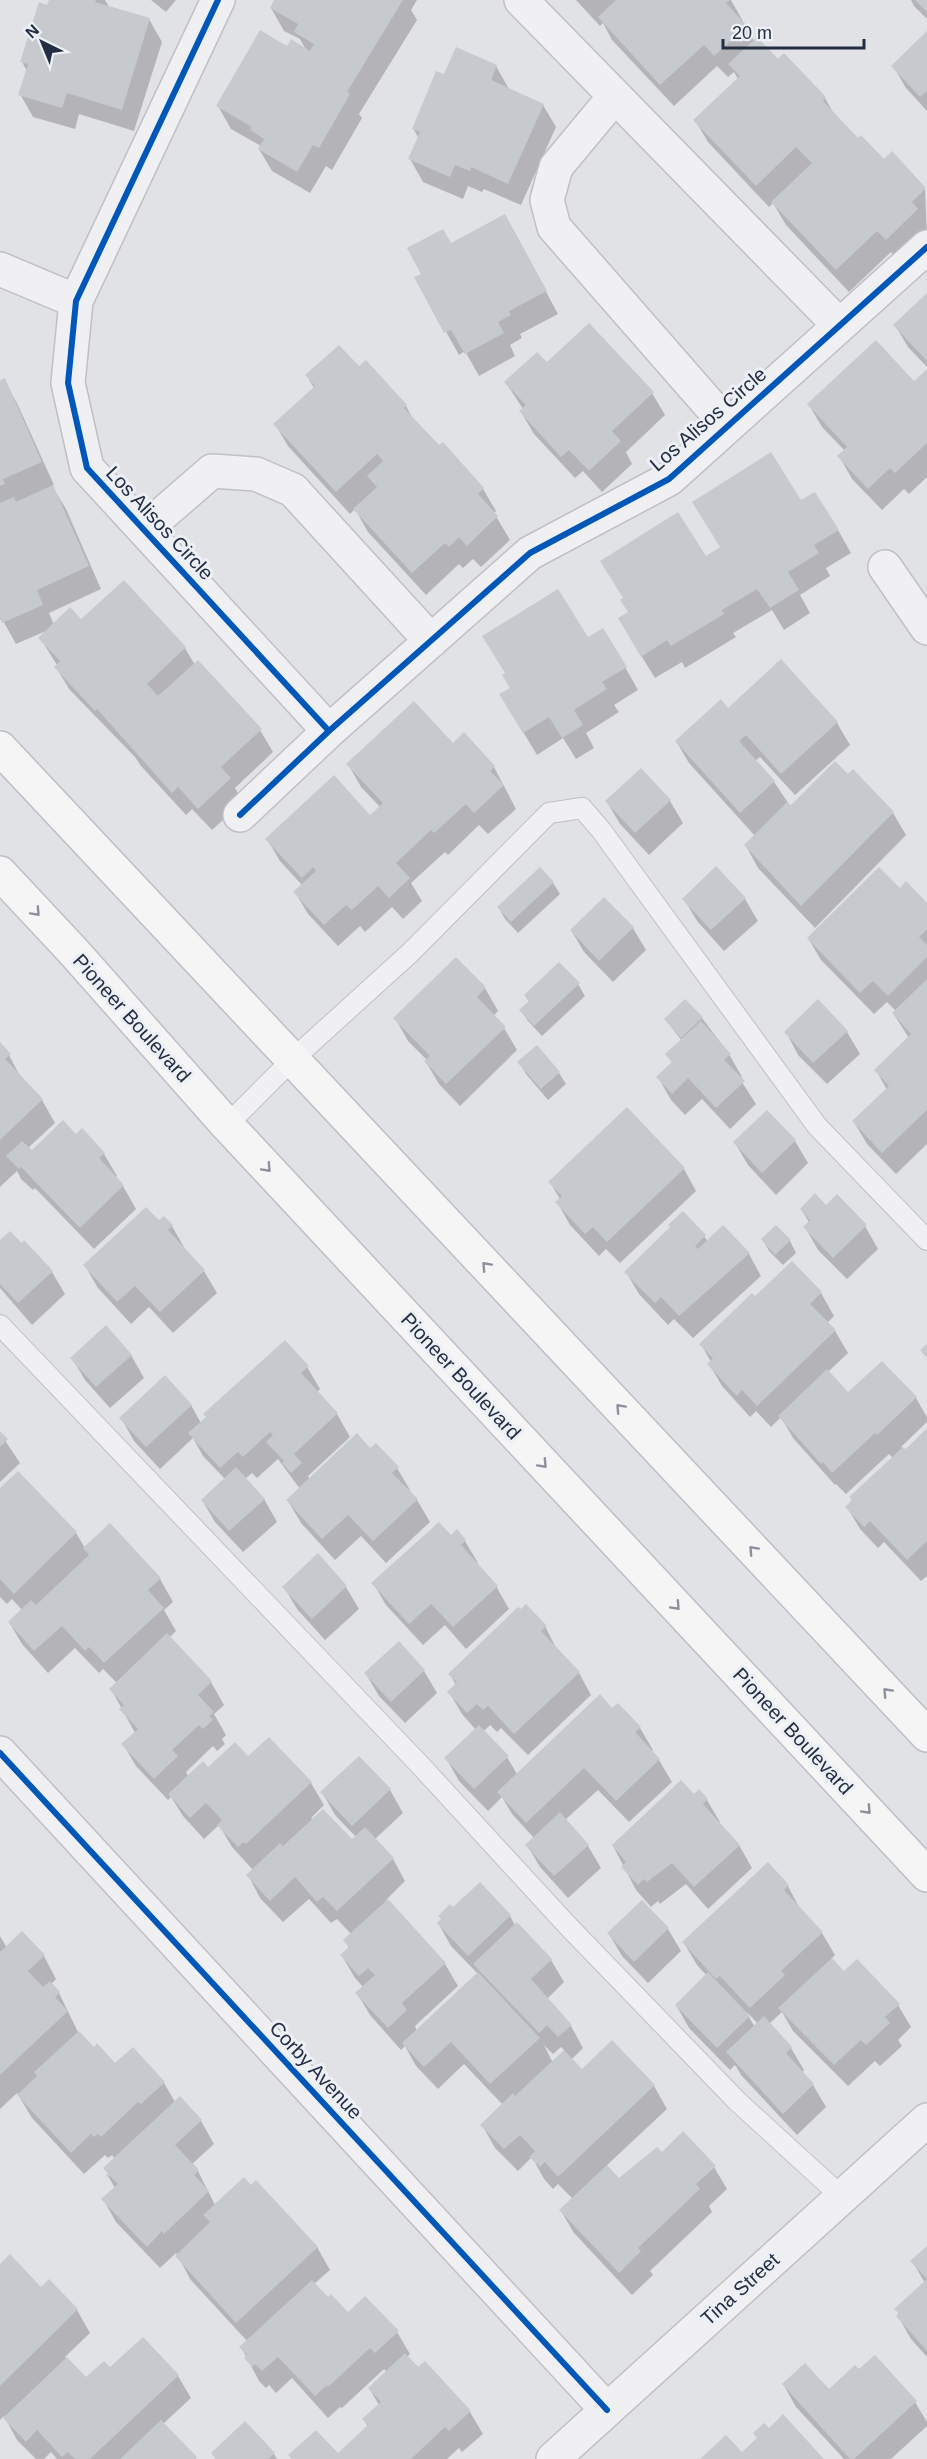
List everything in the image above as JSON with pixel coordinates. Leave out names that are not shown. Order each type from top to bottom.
[{"type":"main road","points":[[0,748],[927,1735]]},
{"type":"main road","name":"Pioneer Boulevard","points":[[0,873],[73,951],[227,1125],[927,1875]]},
{"type":"street","name":"Los Alisos Circle","points":[[218,0],[76,301],[68,383],[87,468],[329,731]]},
{"type":"street","points":[[521,0],[839,325]]},
{"type":"street","points":[[615,96],[556,167],[547,200],[554,227],[728,426]]},
{"type":"street","name":"Los Alisos Circle","points":[[240,815],[329,731],[530,553],[669,479],[927,247]]},
{"type":"street","points":[[0,269],[76,301]]},
{"type":"street","points":[[144,530],[212,471],[256,474],[293,490],[431,641]]},
{"type":"street","points":[[885,567],[927,628]]},
{"type":"street","name":"Corby Avenue","points":[[0,1753],[607,2410]]},
{"type":"street","name":"Tina Street","points":[[553,2459],[927,2120]]},
{"type":"lane","points":[[227,1125],[292,1060],[410,953],[549,813],[582,808],[601,830],[818,1126],[927,1240]]},
{"type":"lane","points":[[0,1325],[420,1765],[568,1926],[737,2101],[842,2197]]},
{"type":"building","points":[[49,0],[96,0],[95,2],[150,18],[122,110],[67,93],[62,108],[18,95],[28,64],[20,62],[39,2],[47,5]]},
{"type":"building","points":[[274,0],[403,0],[347,92],[350,94],[319,148],[313,145],[297,172],[258,149],[264,139],[250,130],[252,127],[216,106],[260,30],[287,46],[291,39],[310,51],[314,44],[294,32],[298,24],[270,8]]},
{"type":"building","points":[[616,0],[730,0],[726,3],[747,26],[714,56],[704,45],[660,85],[598,17]]},
{"type":"building","points":[[915,0],[927,0],[927,12]]},
{"type":"building","points":[[927,31],[927,91],[920,97],[891,66]]},
{"type":"building","points":[[757,37],[778,59],[784,53],[826,97],[823,101],[858,138],[861,135],[884,159],[892,151],[926,188],[912,202],[918,209],[886,240],[877,231],[836,270],[771,202],[812,163],[796,147],[756,186],[693,120],[740,76],[728,64]]},
{"type":"building","points":[[456,47],[497,65],[491,80],[544,104],[508,184],[471,167],[470,171],[455,165],[450,177],[408,159],[420,132],[412,129],[436,71],[444,74]]},
{"type":"building","points":[[505,214],[547,291],[509,311],[511,315],[498,322],[504,333],[465,354],[451,330],[444,333],[414,277],[421,274],[407,248],[443,229],[451,243]]},
{"type":"building","points":[[927,293],[927,361],[893,325]]},
{"type":"building","points":[[589,323],[654,392],[612,431],[621,441],[589,471],[569,450],[561,457],[519,411],[526,405],[504,382],[537,352],[547,362]]},
{"type":"building","points":[[876,340],[914,381],[927,369],[927,443],[895,473],[890,468],[868,489],[837,456],[847,447],[807,404]]},
{"type":"building","points":[[339,345],[359,366],[366,360],[407,405],[404,408],[439,445],[443,442],[484,488],[478,494],[498,516],[467,546],[459,537],[449,547],[445,543],[412,573],[353,509],[377,487],[367,476],[383,461],[377,454],[336,492],[273,424],[315,386],[305,375]]},
{"type":"building","points":[[5,378],[42,462],[3,479],[5,484],[0,486],[0,380]]},
{"type":"building","points":[[771,452],[801,500],[815,492],[839,530],[814,545],[819,553],[788,572],[799,590],[770,608],[757,589],[722,610],[724,614],[671,646],[667,640],[641,657],[618,618],[628,612],[620,600],[623,598],[600,561],[678,512],[706,556],[720,547],[692,502]]},
{"type":"building","points":[[53,485],[89,566],[37,590],[43,605],[2,623],[0,618],[0,503],[14,497],[16,502]]},
{"type":"building","points":[[124,580],[186,647],[147,684],[158,696],[198,660],[262,729],[221,767],[231,778],[198,809],[178,787],[172,793],[97,709],[95,711],[54,667],[60,661],[38,638],[70,607],[81,619]]},
{"type":"building","points":[[558,589],[588,637],[603,628],[627,667],[602,682],[607,689],[574,710],[583,725],[562,738],[549,717],[523,733],[499,694],[510,688],[502,675],[505,673],[482,636]]},
{"type":"building","points":[[781,659],[838,722],[781,774],[746,735],[739,741],[775,781],[740,813],[675,741],[721,699],[728,708]]},
{"type":"building","points":[[414,701],[453,743],[464,732],[495,766],[490,771],[504,785],[474,813],[466,804],[434,833],[431,830],[396,863],[410,878],[389,898],[378,886],[352,910],[346,905],[324,925],[293,892],[316,871],[313,867],[302,878],[265,839],[334,775],[370,815],[383,803],[346,764]]},
{"type":"building","points":[[835,761],[848,774],[853,769],[894,812],[801,906],[744,845],[787,802],[791,805]]},
{"type":"building","points":[[641,768],[671,800],[635,833],[605,801]]},
{"type":"building","points":[[716,866],[746,898],[711,930],[682,899]]},
{"type":"building","points":[[540,867],[554,882],[511,922],[497,907]]},
{"type":"building","points":[[879,867],[900,888],[906,881],[927,903],[927,929],[919,937],[927,945],[927,957],[888,996],[873,981],[860,993],[807,938]]},
{"type":"building","points":[[604,897],[634,927],[599,961],[570,930]]},
{"type":"building","points":[[456,957],[486,987],[477,997],[506,1027],[446,1084],[424,1061],[430,1056],[393,1018]]},
{"type":"building","points":[[559,962],[580,983],[534,1026],[519,1010],[529,1001],[524,995]]},
{"type":"building","points":[[927,979],[927,1110],[882,1153],[852,1121],[889,1086],[874,1070],[911,1034],[892,1013]]},
{"type":"building","points":[[685,999],[703,1017],[681,1038],[664,1019]]},
{"type":"building","points":[[818,999],[848,1031],[813,1063],[784,1032]]},
{"type":"building","points":[[701,1021],[731,1054],[724,1060],[745,1081],[716,1108],[688,1078],[672,1094],[656,1077],[672,1062],[665,1054]]},
{"type":"building","points":[[0,1042],[11,1054],[5,1059],[43,1099],[0,1140]]},
{"type":"building","points":[[537,1045],[560,1072],[541,1089],[517,1062]]},
{"type":"building","points":[[627,1107],[685,1168],[607,1242],[593,1227],[585,1234],[555,1202],[562,1196],[548,1182]]},
{"type":"building","points":[[767,1110],[796,1140],[762,1173],[733,1142]]},
{"type":"building","points":[[63,1120],[76,1134],[82,1128],[105,1153],[99,1158],[124,1185],[80,1228],[21,1167],[19,1169],[6,1156],[22,1141],[32,1150]]},
{"type":"building","points":[[815,1193],[826,1205],[837,1194],[867,1225],[833,1258],[803,1227],[810,1220],[800,1209]]},
{"type":"building","points":[[146,1207],[159,1220],[164,1216],[173,1225],[168,1230],[205,1270],[160,1312],[135,1286],[117,1302],[83,1265]]},
{"type":"building","points":[[683,1211],[706,1235],[695,1246],[698,1249],[723,1225],[750,1253],[679,1316],[661,1297],[655,1303],[624,1272]]},
{"type":"building","points":[[776,1225],[791,1240],[775,1255],[761,1239]]},
{"type":"building","points":[[10,1231],[22,1243],[24,1240],[53,1271],[18,1303],[0,1284],[0,1240]]},
{"type":"building","points":[[792,1261],[822,1292],[810,1304],[836,1330],[757,1406],[742,1390],[737,1396],[707,1364],[713,1358],[699,1344],[752,1293],[755,1296]]},
{"type":"building","points":[[106,1325],[132,1355],[96,1387],[70,1358]]},
{"type":"building","points":[[285,1340],[309,1366],[301,1373],[338,1413],[294,1454],[302,1463],[291,1473],[282,1463],[284,1461],[266,1442],[273,1435],[270,1432],[243,1457],[238,1452],[220,1468],[188,1433],[206,1417],[203,1414]]},
{"type":"building","points":[[927,1344],[927,1358],[920,1350]]},
{"type":"building","points":[[882,1361],[917,1397],[832,1473],[778,1416],[827,1369],[848,1392]]},
{"type":"building","points":[[165,1375],[192,1405],[146,1447],[119,1418]]},
{"type":"building","points":[[927,1428],[927,1541],[907,1560],[870,1521],[864,1527],[845,1507],[852,1500],[849,1497],[903,1447],[906,1449]]},
{"type":"building","points":[[0,1431],[8,1439],[0,1447]]},
{"type":"building","points":[[357,1433],[370,1448],[376,1443],[399,1467],[392,1473],[418,1499],[373,1541],[348,1515],[322,1539],[286,1500]]},
{"type":"building","points":[[236,1467],[265,1499],[229,1531],[201,1500]]},
{"type":"building","points":[[18,1471],[77,1532],[14,1594],[0,1579],[0,1488]]},
{"type":"building","points":[[439,1522],[451,1535],[457,1529],[466,1540],[461,1545],[498,1586],[453,1627],[431,1604],[409,1624],[371,1583]]},
{"type":"building","points":[[110,1523],[161,1578],[148,1590],[164,1608],[104,1663],[89,1647],[85,1651],[62,1626],[34,1651],[8,1622],[31,1600],[36,1605],[89,1555],[83,1548]]},
{"type":"building","points":[[318,1553],[347,1586],[312,1619],[282,1587]]},
{"type":"building","points":[[526,1604],[547,1626],[541,1631],[580,1672],[514,1734],[488,1706],[483,1710],[477,1704],[467,1713],[447,1692],[457,1682],[448,1674],[518,1607],[521,1609]]},
{"type":"building","points":[[167,1633],[212,1681],[198,1695],[214,1712],[209,1716],[213,1720],[203,1729],[199,1725],[172,1750],[178,1756],[154,1779],[121,1744],[138,1729],[119,1709],[124,1705],[109,1689]]},
{"type":"building","points":[[399,1641],[425,1670],[391,1702],[364,1673]]},
{"type":"building","points":[[600,1694],[612,1708],[618,1703],[641,1727],[635,1732],[660,1759],[616,1801],[584,1768],[526,1823],[497,1792]]},
{"type":"building","points":[[479,1725],[509,1756],[474,1789],[444,1758]]},
{"type":"building","points":[[269,1737],[312,1782],[246,1844],[244,1842],[238,1847],[217,1825],[222,1820],[206,1803],[190,1818],[168,1794],[203,1761],[208,1767],[235,1742],[248,1756]]},
{"type":"building","points":[[359,1756],[391,1789],[352,1826],[320,1792]]},
{"type":"building","points":[[681,1780],[694,1794],[699,1789],[708,1799],[703,1804],[740,1845],[694,1887],[672,1863],[647,1882],[644,1879],[638,1885],[621,1867],[626,1862],[612,1845]]},
{"type":"building","points":[[323,1809],[352,1839],[365,1827],[394,1858],[337,1911],[323,1897],[317,1902],[295,1877],[270,1901],[246,1875],[280,1843],[283,1846]]},
{"type":"building","points":[[560,1812],[589,1845],[554,1876],[525,1845]]},
{"type":"building","points":[[768,1862],[789,1885],[784,1890],[823,1932],[781,1971],[785,1975],[750,2008],[720,1976],[716,1979],[682,1942]]},
{"type":"building","points":[[480,1882],[511,1915],[468,1956],[437,1923],[441,1919],[438,1916],[450,1904],[453,1907]]},
{"type":"building","points":[[388,1899],[446,1963],[402,2003],[407,2010],[388,2028],[355,1993],[375,1975],[368,1968],[359,1976],[340,1955],[349,1947],[343,1940]]},
{"type":"building","points":[[642,1900],[669,1928],[634,1962],[607,1933]]},
{"type":"building","points":[[517,1922],[552,1959],[531,1979],[572,2025],[558,2037],[547,2025],[539,2033],[473,1964]]},
{"type":"building","points":[[22,1931],[45,1955],[28,1971],[43,1987],[50,1981],[60,1992],[55,1997],[68,2011],[0,2075],[0,1952]]},
{"type":"building","points":[[832,1958],[844,1971],[857,1959],[900,2004],[885,2017],[890,2023],[866,2045],[861,2040],[834,2065],[778,2008]]},
{"type":"building","points":[[478,1972],[540,2038],[490,2084],[451,2042],[424,2067],[402,2043]]},
{"type":"building","points":[[708,1972],[750,2016],[717,2048],[675,2005]]},
{"type":"building","points":[[764,2016],[792,2047],[786,2053],[814,2084],[783,2114],[726,2052]]},
{"type":"building","points":[[79,2031],[94,2047],[97,2043],[115,2063],[133,2047],[165,2082],[141,2104],[138,2102],[101,2137],[98,2134],[94,2137],[91,2134],[71,2153],[17,2095],[37,2076],[34,2072]]},
{"type":"building","points":[[612,2040],[655,2085],[558,2177],[545,2162],[540,2167],[529,2157],[535,2151],[520,2135],[504,2149],[480,2125],[513,2093],[515,2096],[564,2050],[582,2069]]},
{"type":"building","points":[[180,2096],[202,2120],[175,2145],[199,2170],[194,2175],[209,2191],[164,2234],[162,2231],[147,2247],[101,2199],[118,2184],[110,2176],[108,2178],[103,2168]]},
{"type":"building","points":[[683,2131],[716,2166],[696,2184],[700,2189],[638,2248],[641,2251],[619,2273],[559,2210],[607,2165],[619,2178],[657,2147],[662,2152]]},
{"type":"building","points":[[244,2177],[251,2185],[256,2180],[318,2247],[236,2323],[175,2256],[210,2222],[203,2215]]},
{"type":"building","points":[[927,2246],[927,2279],[910,2261]]},
{"type":"building","points":[[10,2254],[41,2287],[49,2279],[78,2309],[0,2386],[0,2264]]},
{"type":"building","points":[[927,2279],[927,2351],[896,2316],[899,2313],[894,2309]]},
{"type":"building","points":[[312,2280],[328,2297],[331,2294],[348,2312],[365,2296],[399,2331],[375,2353],[370,2348],[315,2396],[278,2357],[262,2371],[255,2364],[252,2367],[244,2358],[247,2355],[239,2347]]},
{"type":"building","points":[[143,2337],[179,2375],[90,2459],[75,2459],[68,2452],[62,2457],[37,2430],[26,2442],[3,2418],[67,2357],[86,2377],[104,2361],[110,2367]]},
{"type":"building","points":[[405,2353],[418,2367],[425,2361],[471,2411],[449,2431],[445,2427],[411,2459],[292,2459],[288,2455],[316,2430],[338,2453],[368,2425],[362,2419],[381,2402],[368,2388]]},
{"type":"building","points":[[875,2355],[917,2401],[854,2459],[850,2459],[782,2384],[805,2363],[829,2389],[855,2365],[859,2369]]},
{"type":"building","points":[[783,2414],[824,2459],[700,2459],[726,2435],[742,2452],[757,2438],[753,2433],[764,2423],[769,2428]]},
{"type":"building","points":[[161,2420],[197,2457],[195,2459],[120,2459]]},
{"type":"building","points":[[245,2421],[275,2453],[268,2459],[216,2459],[211,2453]]},
{"type":"cycle path","points":[[218,0],[76,301],[68,383],[87,468],[329,731]]},
{"type":"cycle path","points":[[240,815],[329,731],[530,553],[669,479],[927,247]]},
{"type":"cycle path","points":[[0,1753],[607,2410]]}]
